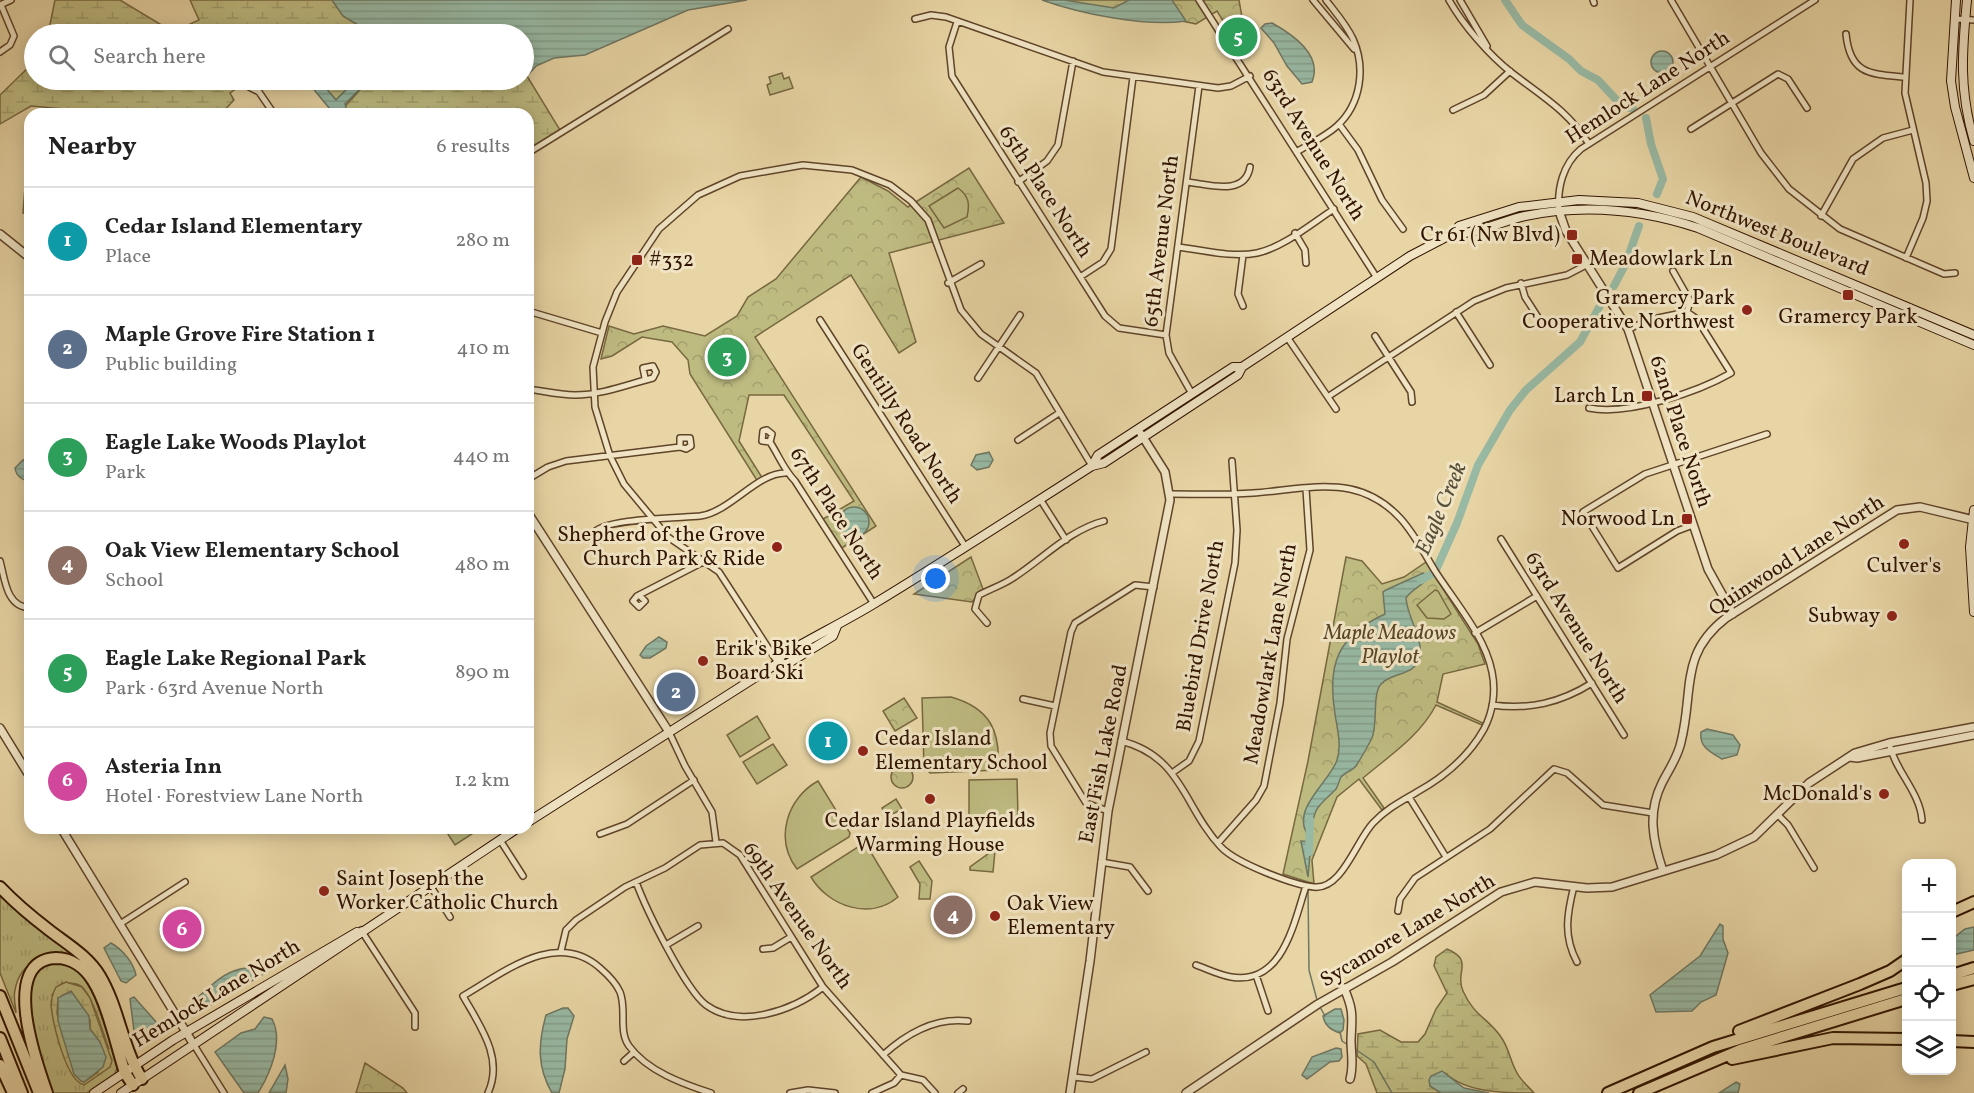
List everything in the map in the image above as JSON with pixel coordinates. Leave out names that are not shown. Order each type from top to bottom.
[{"type":"highway","points":[[0,879],[96,961],[111,987],[118,1012],[117,1021]]},
{"type":"highway","points":[[0,887],[90,962],[103,982],[117,1021],[129,1069]]},
{"type":"highway","points":[[1957,910],[1974,902]]},
{"type":"highway","points":[[1816,1000],[1880,970],[1902,955]]},
{"type":"highway","points":[[47,1093],[17,1001],[24,975],[32,966],[45,960],[58,958],[72,961],[93,981],[129,1069],[137,1082]]},
{"type":"highway","points":[[1608,1093],[1681,1055],[1878,976],[1902,962]]},
{"type":"highway","points":[[1956,974],[1974,968]]},
{"type":"highway","points":[[1956,985],[1974,979]]},
{"type":"highway","points":[[1632,1081],[1722,1043],[1902,989]]},
{"type":"highway","points":[[0,996],[39,1093]]},
{"type":"highway","points":[[1639,1093],[1693,1068],[1740,1050],[1902,1000]]},
{"type":"highway","points":[[0,1038],[22,1093]]},
{"type":"highway","points":[[1693,1068],[1833,1038],[1902,1039]]},
{"type":"highway","points":[[1956,1041],[1974,1042]]},
{"type":"highway","points":[[0,1065],[13,1093]]},
{"type":"main road","points":[[1956,0],[1951,81],[1974,178]]},
{"type":"main road","points":[[1967,0],[1961,70],[1974,141]]},
{"type":"main road","points":[[534,818],[778,663],[786,664],[832,636],[837,626],[1092,466],[1104,463],[1238,375],[1242,367],[1377,278],[1454,233],[1459,226],[1489,215],[1558,201]]},
{"type":"main road","name":"Northwest Boulevard","points":[[1558,201],[1625,202],[1676,211],[1725,229],[1974,335]]},
{"type":"main road","name":"Northwest Boulevard","points":[[1559,211],[1615,210],[1672,220],[1932,327],[1939,335],[1974,348]]},
{"type":"main road","points":[[1454,233],[1463,235],[1504,220],[1559,211]]},
{"type":"main road","points":[[1801,272],[1810,269],[1871,296],[1883,297]]},
{"type":"main road","points":[[1092,466],[1098,455],[1233,367],[1242,367]]},
{"type":"main road","points":[[1974,510],[1970,573],[1974,612]]},
{"type":"main road","name":"Hemlock Lane North","points":[[94,1093],[187,1032],[361,930],[509,834]]},
{"type":"main road","name":"Hemlock Lane North","points":[[121,1093],[341,948],[361,930]]},
{"type":"street","points":[[0,52],[10,45],[14,36],[1,5],[11,0]]},
{"type":"street","name":"63rd Avenue North","points":[[1199,0],[1250,76],[1377,278]]},
{"type":"street","points":[[1313,0],[1356,51]]},
{"type":"street","points":[[1298,151],[1339,124],[1352,108],[1359,86],[1356,51],[1345,25],[1326,0]]},
{"type":"street","points":[[1449,0],[1470,32],[1510,71],[1558,105],[1589,144]]},
{"type":"street","points":[[1460,0],[1489,50]]},
{"type":"street","points":[[1671,0],[1731,104],[1774,172],[1821,216],[1851,234],[1944,274],[1955,273]]},
{"type":"street","name":"Hemlock Lane North","points":[[1558,201],[1560,184],[1566,168],[1576,153],[1815,0]]},
{"type":"street","points":[[1906,258],[1928,201],[1904,77],[1910,0]]},
{"type":"street","points":[[915,19],[938,15],[1103,72],[1225,88],[1250,76]]},
{"type":"street","points":[[1955,19],[1974,20]]},
{"type":"street","name":"65th Place North","points":[[957,22],[949,47],[952,76],[1080,277],[1113,325],[1126,330],[1166,335]]},
{"type":"street","points":[[534,149],[728,30]]},
{"type":"street","points":[[1846,34],[1851,57],[1861,69],[1875,74],[1904,77]]},
{"type":"street","points":[[1018,182],[1047,161],[1058,145],[1073,61]]},
{"type":"street","points":[[1453,110],[1484,95],[1510,71]]},
{"type":"street","points":[[1691,129],[1774,76],[1782,75],[1788,79],[1807,108]]},
{"type":"street","points":[[1080,277],[1103,262],[1111,249],[1134,77]]},
{"type":"street","name":"65th Avenue North","points":[[1192,394],[1169,353],[1166,335],[1199,86]]},
{"type":"street","points":[[255,90],[259,92],[270,108]]},
{"type":"street","points":[[1339,124],[1358,150],[1382,200],[1403,229]]},
{"type":"street","points":[[1962,132],[1972,129]]},
{"type":"street","points":[[1821,216],[1853,159],[1872,144],[1913,130]]},
{"type":"street","points":[[778,663],[718,572],[705,561],[676,544],[624,484],[600,430],[594,393],[593,367],[602,333],[624,278],[671,216],[712,187],[740,176],[778,167],[803,165],[845,168],[865,173],[890,185],[911,201],[928,220],[939,245],[948,283],[970,323],[1036,373],[1092,466]]},
{"type":"street","points":[[1186,182],[1236,186],[1246,179],[1250,167]]},
{"type":"street","name":"62nd Place North","points":[[1558,201],[1563,226],[1628,329],[1708,570],[1733,614]]},
{"type":"street","points":[[1178,247],[1243,255],[1266,250],[1334,209]]},
{"type":"street","points":[[1295,233],[1305,250],[1306,263]]},
{"type":"street","points":[[0,234],[24,253]]},
{"type":"street","points":[[1243,255],[1238,294],[1244,306]]},
{"type":"street","points":[[948,283],[981,264]]},
{"type":"street","points":[[1329,396],[1456,312],[1492,293],[1521,284],[1566,275],[1588,264]]},
{"type":"street","points":[[1673,271],[1690,302],[1687,312]]},
{"type":"street","points":[[1521,284],[1525,297],[1541,322]]},
{"type":"street","points":[[1456,312],[1490,365]]},
{"type":"street","points":[[1589,408],[1623,411],[1706,385],[1731,373],[1697,319],[1687,312],[1653,319],[1628,329]]},
{"type":"street","points":[[534,313],[602,333]]},
{"type":"street","points":[[978,378],[1020,315]]},
{"type":"street","name":"Gentilly Road North","points":[[820,320],[965,546]]},
{"type":"street","points":[[1375,336],[1411,392],[1412,402]]},
{"type":"street","points":[[1287,337],[1336,409]]},
{"type":"street","points":[[534,389],[574,395],[614,389],[645,378]]},
{"type":"street","points":[[1018,440],[1059,413]]},
{"type":"street","name":"East Fish Lake Road","points":[[1070,1093],[1090,961],[1108,811],[1154,587],[1170,494],[1165,472],[1138,429]]},
{"type":"street","points":[[1693,525],[1677,531],[1618,568],[1583,512],[1645,474],[1767,434]]},
{"type":"street","name":"67th Place North","points":[[770,442],[780,458],[785,473],[795,482],[874,604]]},
{"type":"street","points":[[534,476],[554,464],[680,447]]},
{"type":"street","name":"Bluebird Drive North","points":[[1173,773],[1189,761],[1199,741],[1235,563],[1232,461]]},
{"type":"street","points":[[601,528],[627,522],[713,513],[771,476],[785,473]]},
{"type":"street","points":[[1121,741],[1149,751],[1173,773],[1218,843],[1238,860],[1306,886],[1323,887],[1334,882],[1374,822],[1444,774],[1467,753],[1485,727],[1492,705],[1491,668],[1485,649],[1406,524],[1374,498],[1350,490],[1306,489],[1234,494],[1170,494]]},
{"type":"street","name":"Meadowlark Lane North","points":[[1218,843],[1256,800],[1264,786],[1280,703],[1287,639],[1310,550],[1306,489]]},
{"type":"street","points":[[1040,499],[1066,540]]},
{"type":"street","name":"Quinwood Lane North","points":[[1663,872],[1653,835],[1653,813],[1658,791],[1681,743],[1693,660],[1707,635],[1733,614],[1897,510],[1920,507],[1973,520]]},
{"type":"street","points":[[987,623],[975,609],[979,595],[1012,579],[1066,540],[1093,524],[1104,521]]},
{"type":"street","points":[[534,522],[669,732]]},
{"type":"street","name":"63rd Avenue North","points":[[1501,539],[1624,735]]},
{"type":"street","points":[[0,561],[9,596],[19,606],[24,607]]},
{"type":"street","points":[[639,595],[705,561]]},
{"type":"street","points":[[1108,811],[1086,803],[1053,753],[1050,740],[1055,706],[1075,623],[1135,585],[1154,587]]},
{"type":"street","points":[[1475,633],[1537,596]]},
{"type":"street","points":[[1492,705],[1513,707],[1543,705],[1571,695],[1592,683]]},
{"type":"street","points":[[1023,699],[1055,706]]},
{"type":"street","name":"Sycamore Lane North","points":[[1890,747],[1974,727]]},
{"type":"street","points":[[0,728],[24,760]]},
{"type":"street","name":"69th Avenue North","points":[[669,732],[712,812],[716,842],[732,847],[740,855],[823,987],[901,1075],[923,1080],[935,1093]]},
{"type":"street","name":"Sycamore Lane North","points":[[1186,1093],[1344,988],[1392,962],[1508,889],[1535,882],[1611,887],[1663,872],[1729,850],[1754,837],[1814,779],[1851,758],[1855,753],[1974,735]]},
{"type":"street","points":[[1890,747],[1897,768],[1922,810],[1922,820]]},
{"type":"street","points":[[1398,911],[1400,899],[1408,885],[1423,871],[1502,820],[1547,773],[1554,770],[1567,773],[1597,801],[1608,808],[1653,813]]},
{"type":"street","points":[[600,834],[627,824],[694,780]]},
{"type":"street","points":[[1408,797],[1446,856]]},
{"type":"street","points":[[1778,815],[1788,825],[1814,868]]},
{"type":"street","points":[[65,834],[224,1093]]},
{"type":"street","points":[[500,840],[523,876]]},
{"type":"street","points":[[561,951],[563,936],[571,924],[699,845],[716,842]]},
{"type":"street","points":[[1101,862],[1130,867],[1148,891]]},
{"type":"street","points":[[120,924],[185,882]]},
{"type":"street","points":[[636,882],[647,913],[702,1001],[722,1012],[746,1016],[798,1004],[823,987]]},
{"type":"street","points":[[430,885],[450,917]]},
{"type":"street","points":[[1196,965],[1231,977],[1256,975],[1268,969],[1281,955],[1306,886]]},
{"type":"street","points":[[1574,886],[1567,929],[1571,951],[1577,962]]},
{"type":"street","points":[[666,945],[698,926]]},
{"type":"street","points":[[361,930],[415,1013],[415,1027]]},
{"type":"street","points":[[763,949],[773,948],[791,937]]},
{"type":"street","points":[[488,1093],[494,1072],[491,1050],[463,996],[537,955],[561,951],[577,955],[595,964],[617,986],[623,1003],[625,1038],[634,1052],[671,1079],[711,1093]]},
{"type":"street","points":[[1256,975],[1268,1011]]},
{"type":"street","points":[[1344,988],[1352,1007],[1354,1025],[1352,1040],[1354,1063],[1350,1079]]},
{"type":"street","points":[[883,1055],[903,1038],[920,1029],[957,1020],[968,1021]]},
{"type":"street","points":[[624,1060],[634,1052]]},
{"type":"street","points":[[1072,1077],[1092,1079],[1146,1052]]},
{"type":"street","points":[[872,1093],[894,1083],[901,1075]]},
{"type":"street","points":[[790,1093],[808,1090],[835,1093]]},
{"type":"green space","points":[[55,0],[120,0],[160,24],[50,24]]},
{"type":"green space","points":[[190,0],[332,0],[343,16],[356,24],[190,24],[199,20]]},
{"type":"green space","points":[[1058,0],[1239,0],[1242,17],[1241,50],[1217,11],[1196,24]]},
{"type":"green space","points":[[24,72],[24,90],[234,90],[230,93],[234,100],[227,108],[31,106],[0,124],[0,95]]},
{"type":"green space","points":[[782,73],[784,79],[789,77],[793,88],[770,95],[767,85],[771,83],[769,77]]},
{"type":"green space","points":[[534,87],[560,130],[534,146],[534,108],[343,108],[360,90],[534,90]]},
{"type":"green space","points":[[328,90],[346,90],[336,100]]},
{"type":"green space","points":[[969,168],[1004,223],[889,253],[916,342],[899,353],[851,275],[755,337],[876,526],[842,548],[823,519],[854,501],[784,395],[749,395],[739,441],[763,479],[758,482],[690,374],[688,360],[672,342],[642,337],[612,356],[601,359],[609,326],[634,334],[663,326],[705,336],[737,316],[748,297],[776,279],[861,177],[888,191],[908,207]]},
{"type":"green space","points":[[958,188],[968,201],[967,217],[944,228],[929,206]]},
{"type":"green space","points":[[971,557],[983,589],[972,602],[914,594]]},
{"type":"green space","name":"Maple Meadows Playlot","points":[[1346,557],[1362,561],[1382,584],[1404,577],[1426,562],[1478,644],[1485,664],[1443,674],[1437,702],[1483,723],[1482,725],[1436,705],[1413,736],[1363,778],[1384,808],[1382,810],[1359,779],[1337,797],[1312,860],[1314,884],[1283,874],[1308,761]]},
{"type":"green space","points":[[1435,590],[1438,591],[1451,614],[1444,619],[1427,618],[1417,605]]},
{"type":"green space","points":[[951,697],[975,708],[990,723],[997,744],[998,770],[930,773],[924,767],[922,698]]},
{"type":"green space","points":[[904,698],[917,718],[895,731],[883,711]]},
{"type":"green space","points":[[757,716],[770,738],[740,757],[727,735]]},
{"type":"green space","points":[[773,744],[787,765],[757,784],[743,762]]},
{"type":"green space","points":[[902,766],[912,773],[913,777],[906,787],[902,788],[892,781],[891,777],[898,767]]},
{"type":"green space","points":[[1017,779],[1018,816],[969,817],[969,780]]},
{"type":"green space","points":[[818,781],[850,833],[849,837],[797,869],[786,845],[787,820],[798,798]]},
{"type":"green space","points":[[896,799],[902,809],[887,817],[882,808]]},
{"type":"green space","points":[[448,834],[472,834],[455,845]]},
{"type":"green space","points":[[861,845],[867,846],[898,897],[875,908],[850,907],[839,902],[828,896],[811,877]]},
{"type":"green space","points":[[995,851],[993,872],[970,870],[970,867]]},
{"type":"green space","points":[[919,861],[932,881],[930,899],[919,899],[920,884],[910,867]]},
{"type":"green space","points":[[0,893],[76,954],[74,958],[45,959],[29,965],[18,979],[14,993],[16,1013],[0,973]]},
{"type":"green space","points":[[1447,949],[1455,953],[1462,963],[1461,984],[1467,999],[1476,1012],[1501,1037],[1518,1074],[1534,1093],[1498,1092],[1475,1088],[1454,1080],[1445,1073],[1430,1086],[1441,1093],[1377,1093],[1366,1064],[1357,1056],[1358,1034],[1380,1030],[1401,1042],[1418,1042],[1425,1034],[1436,1009],[1447,993],[1434,966],[1436,957]]},
{"type":"green space","points":[[54,962],[77,968],[90,983],[118,1065],[114,1076],[87,1093],[51,1093],[22,1008],[32,970]],"holes":[[[62,983],[81,986],[90,998],[109,1049],[52,995]]]},
{"type":"green space","points":[[66,982],[82,987],[90,998],[112,1061],[110,1067],[84,1085],[77,1081],[66,1063],[54,1025],[51,1005],[56,987]],"holes":[[[58,998],[90,1020],[90,1029],[100,1042],[98,1072],[84,1082],[57,1014]]]},
{"type":"green space","points":[[365,1063],[403,1088],[407,1093],[356,1093]]},
{"type":"shaded area","points":[[332,0],[747,0],[688,10],[585,55],[554,58],[534,68],[534,24],[356,24],[343,16]]},
{"type":"shaded area","points":[[1042,0],[1064,0],[1114,8],[1129,0],[1172,0],[1186,21],[1133,21],[1075,10]]},
{"type":"shaded area","points":[[1272,23],[1304,46],[1313,63],[1312,82],[1302,84],[1261,28],[1265,24]]},
{"type":"shaded area","points":[[1662,51],[1672,58],[1673,62],[1666,72],[1662,73],[1652,66],[1651,62],[1658,52]]},
{"type":"shaded area","points":[[314,90],[328,90],[336,100],[346,90],[359,90],[345,104],[346,108],[329,108]]},
{"type":"shaded area","points":[[989,452],[993,460],[989,467],[977,470],[971,465],[976,455]]},
{"type":"shaded area","points":[[23,460],[24,480],[20,478],[15,468]]},
{"type":"shaded area","points":[[854,507],[865,511],[869,522],[865,533],[854,537],[843,533],[839,522],[843,511]]},
{"type":"shaded area","points":[[1423,573],[1429,576],[1406,598],[1419,642],[1420,656],[1417,663],[1409,671],[1391,677],[1381,684],[1377,695],[1372,738],[1356,766],[1341,777],[1336,789],[1319,807],[1314,816],[1311,831],[1306,832],[1303,823],[1305,813],[1314,794],[1333,768],[1338,755],[1339,743],[1333,681],[1339,654],[1356,632],[1385,614],[1383,592]]},
{"type":"shaded area","points":[[659,637],[667,642],[666,648],[650,658],[643,658],[640,655],[646,646]]},
{"type":"shaded area","points":[[1707,729],[1733,735],[1740,745],[1737,755],[1722,759],[1706,748],[1702,742],[1701,732]]},
{"type":"shaded area","points":[[1301,841],[1311,842],[1308,877]]},
{"type":"shaded area","points":[[1720,924],[1723,926],[1723,939],[1728,953],[1716,995],[1701,1002],[1692,1011],[1656,1012],[1650,995],[1700,956]]},
{"type":"shaded area","points":[[1974,927],[1974,950],[1956,954],[1956,936],[1965,929]]},
{"type":"shaded area","points":[[111,943],[120,949],[135,970],[136,975],[126,983],[121,981],[104,948]]},
{"type":"shaded area","points":[[247,968],[265,973],[201,1011],[193,1013],[188,1010],[189,1004],[222,977]]},
{"type":"shaded area","points":[[71,991],[89,1016],[90,1029],[100,1042],[106,1057],[103,1067],[84,1082],[74,1074],[58,1021],[58,998]]},
{"type":"shaded area","points":[[134,997],[157,1023],[148,1034],[139,1039],[134,1031],[130,999]]},
{"type":"shaded area","points":[[568,1008],[574,1016],[567,1039],[565,1069],[559,1093],[552,1093],[541,1065],[541,1036],[546,1015]]},
{"type":"shaded area","points":[[1335,1009],[1341,1009],[1344,1020],[1343,1030],[1340,1033],[1329,1027],[1323,1016]]},
{"type":"shaded area","points":[[264,1017],[272,1019],[275,1028],[277,1037],[274,1057],[258,1093],[244,1093],[215,1052],[241,1033],[255,1029]]},
{"type":"shaded area","points":[[1336,1048],[1341,1049],[1342,1057],[1339,1061],[1330,1062],[1307,1079],[1302,1075],[1312,1057]]},
{"type":"shaded area","points":[[285,1065],[288,1079],[286,1093],[269,1093]]},
{"type":"shaded area","points":[[1442,1071],[1464,1088],[1489,1093],[1441,1093],[1430,1086],[1429,1080],[1431,1076]]},
{"type":"shaded area","points":[[1736,1082],[1740,1084],[1738,1093],[1719,1093]]},
{"type":"waterway","name":"Eagle Creek","points":[[1505,0],[1522,25],[1569,59],[1581,71],[1598,80],[1622,106],[1633,109]]},
{"type":"waterway","name":"Eagle Creek","points":[[1646,118],[1651,144],[1663,179],[1657,194]]},
{"type":"waterway","name":"Eagle Creek","points":[[1614,286],[1626,263],[1639,226]]},
{"type":"waterway","name":"Eagle Creek","points":[[1421,580],[1435,572],[1457,523],[1478,465],[1510,410],[1526,390],[1580,342],[1601,304]]},
{"type":"waterway","name":"Eagle Creek","points":[[1309,852],[1310,820]]},
{"type":"waterway","name":"Eagle Creek","points":[[1308,889],[1309,970],[1317,1000]]},
{"type":"waterway","name":"Eagle Creek","points":[[1320,1007],[1325,1016]]},
{"type":"waterway","name":"Eagle Creek","points":[[1340,1032],[1342,1041],[1348,1045]]},
{"type":"waterway","name":"Eagle Creek","points":[[1355,1049],[1374,1062],[1392,1093]]},
{"type":"place","name":"Eagle Lake Regional Park","points":[[1238,37]]},
{"type":"place","name":"Cr 61 (Nw Blvd)","points":[[1572,235]]},
{"type":"place","name":"Meadowlark Ln","points":[[1577,259]]},
{"type":"place","name":"#332","points":[[637,260]]},
{"type":"place","name":"Gramercy Park","points":[[1848,295]]},
{"type":"place","name":"Gramercy Park Cooperative Northwest","points":[[1747,310]]},
{"type":"place","name":"Eagle Lake Woods Playlot","points":[[727,357]]},
{"type":"place","name":"Larch Ln","points":[[1647,396]]},
{"type":"place","name":"Norwood Ln","points":[[1687,519]]},
{"type":"place","name":"Culver's","points":[[1904,544]]},
{"type":"place","name":"Shepherd of the Grove Church Park & Ride","points":[[777,547]]},
{"type":"place","name":"Subway","points":[[1892,616]]},
{"type":"place","name":"Erik's Bike Board Ski","points":[[703,661]]},
{"type":"place","name":"Maple Grove Fire Station 1","points":[[676,692]]},
{"type":"place","name":"Cedar Island Elementary","points":[[828,741]]},
{"type":"place","name":"Cedar Island Elementary School","points":[[863,751]]},
{"type":"place","name":"McDonald's","points":[[1884,794]]},
{"type":"place","name":"Cedar Island Playfields Warming House","points":[[930,799]]},
{"type":"place","name":"Saint Joseph the Worker Catholic Church","points":[[324,891]]},
{"type":"place","name":"Oak View Elementary School","points":[[953,915]]},
{"type":"place","name":"Oak View Elementary","points":[[995,916]]},
{"type":"place","name":"Asteria Inn","points":[[182,929]]}]
